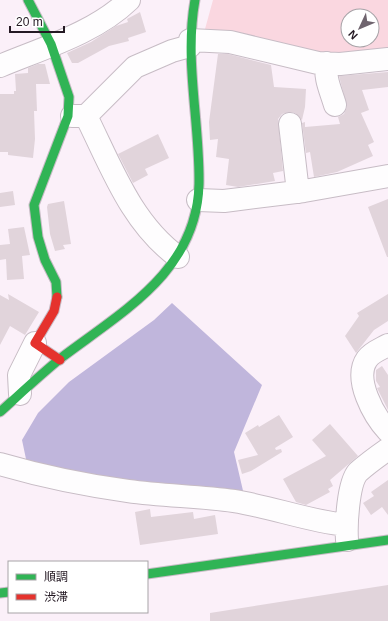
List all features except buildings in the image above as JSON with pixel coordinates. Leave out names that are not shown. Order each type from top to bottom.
[{"type":"street","points":[[28,0],[51,44],[77,116],[130,205],[148,231],[165,248],[178,257]]},
{"type":"street","points":[[0,66],[63,40],[115,13],[129,0]]},
{"type":"street","points":[[0,412],[60,360],[140,299],[161,278],[178,257],[188,239],[197,214],[199,186],[190,43],[196,0]]},
{"type":"street","points":[[20,394],[19,376],[35,343],[54,311],[58,294],[56,282],[45,260],[38,237],[34,205],[77,116],[135,67],[190,43],[230,42],[318,63],[340,64],[388,59]]},
{"type":"street","points":[[327,63],[327,81],[335,106]]},
{"type":"street","points":[[290,124],[298,192]]},
{"type":"street","points":[[198,200],[220,201],[298,192],[388,176]]},
{"type":"street","points":[[35,343],[60,360]]},
{"type":"street","points":[[388,345],[372,354],[366,361],[363,376],[369,404],[381,424],[388,431]]},
{"type":"street","points":[[347,535],[353,487],[357,474],[388,449]]},
{"type":"street","points":[[0,464],[27,472],[128,491],[200,496],[267,507],[325,523],[347,535]]},
{"type":"street","points":[[148,574],[347,535],[388,540]]},
{"type":"shaded area","points":[[213,0],[388,0],[388,54],[325,56],[205,29]]},
{"type":"shaded area","points":[[172,303],[262,385],[234,452],[244,495],[35,469],[26,459],[22,440],[38,413],[69,382],[154,320]]},
{"type":"traffic: fast","points":[[28,0],[51,44],[69,97],[68,116],[34,205],[38,237],[45,260],[56,282],[57,297]]},
{"type":"traffic: fast","points":[[0,412],[53,364],[131,305],[152,286],[171,265],[185,241],[195,215],[199,184],[199,161],[191,46],[195,0]]},
{"type":"traffic: fast","points":[[148,574],[388,540]]},
{"type":"traffic: fast","points":[[0,593],[8,592]]},
{"type":"traffic: jam","points":[[57,297],[54,311],[35,343],[60,360]]}]
